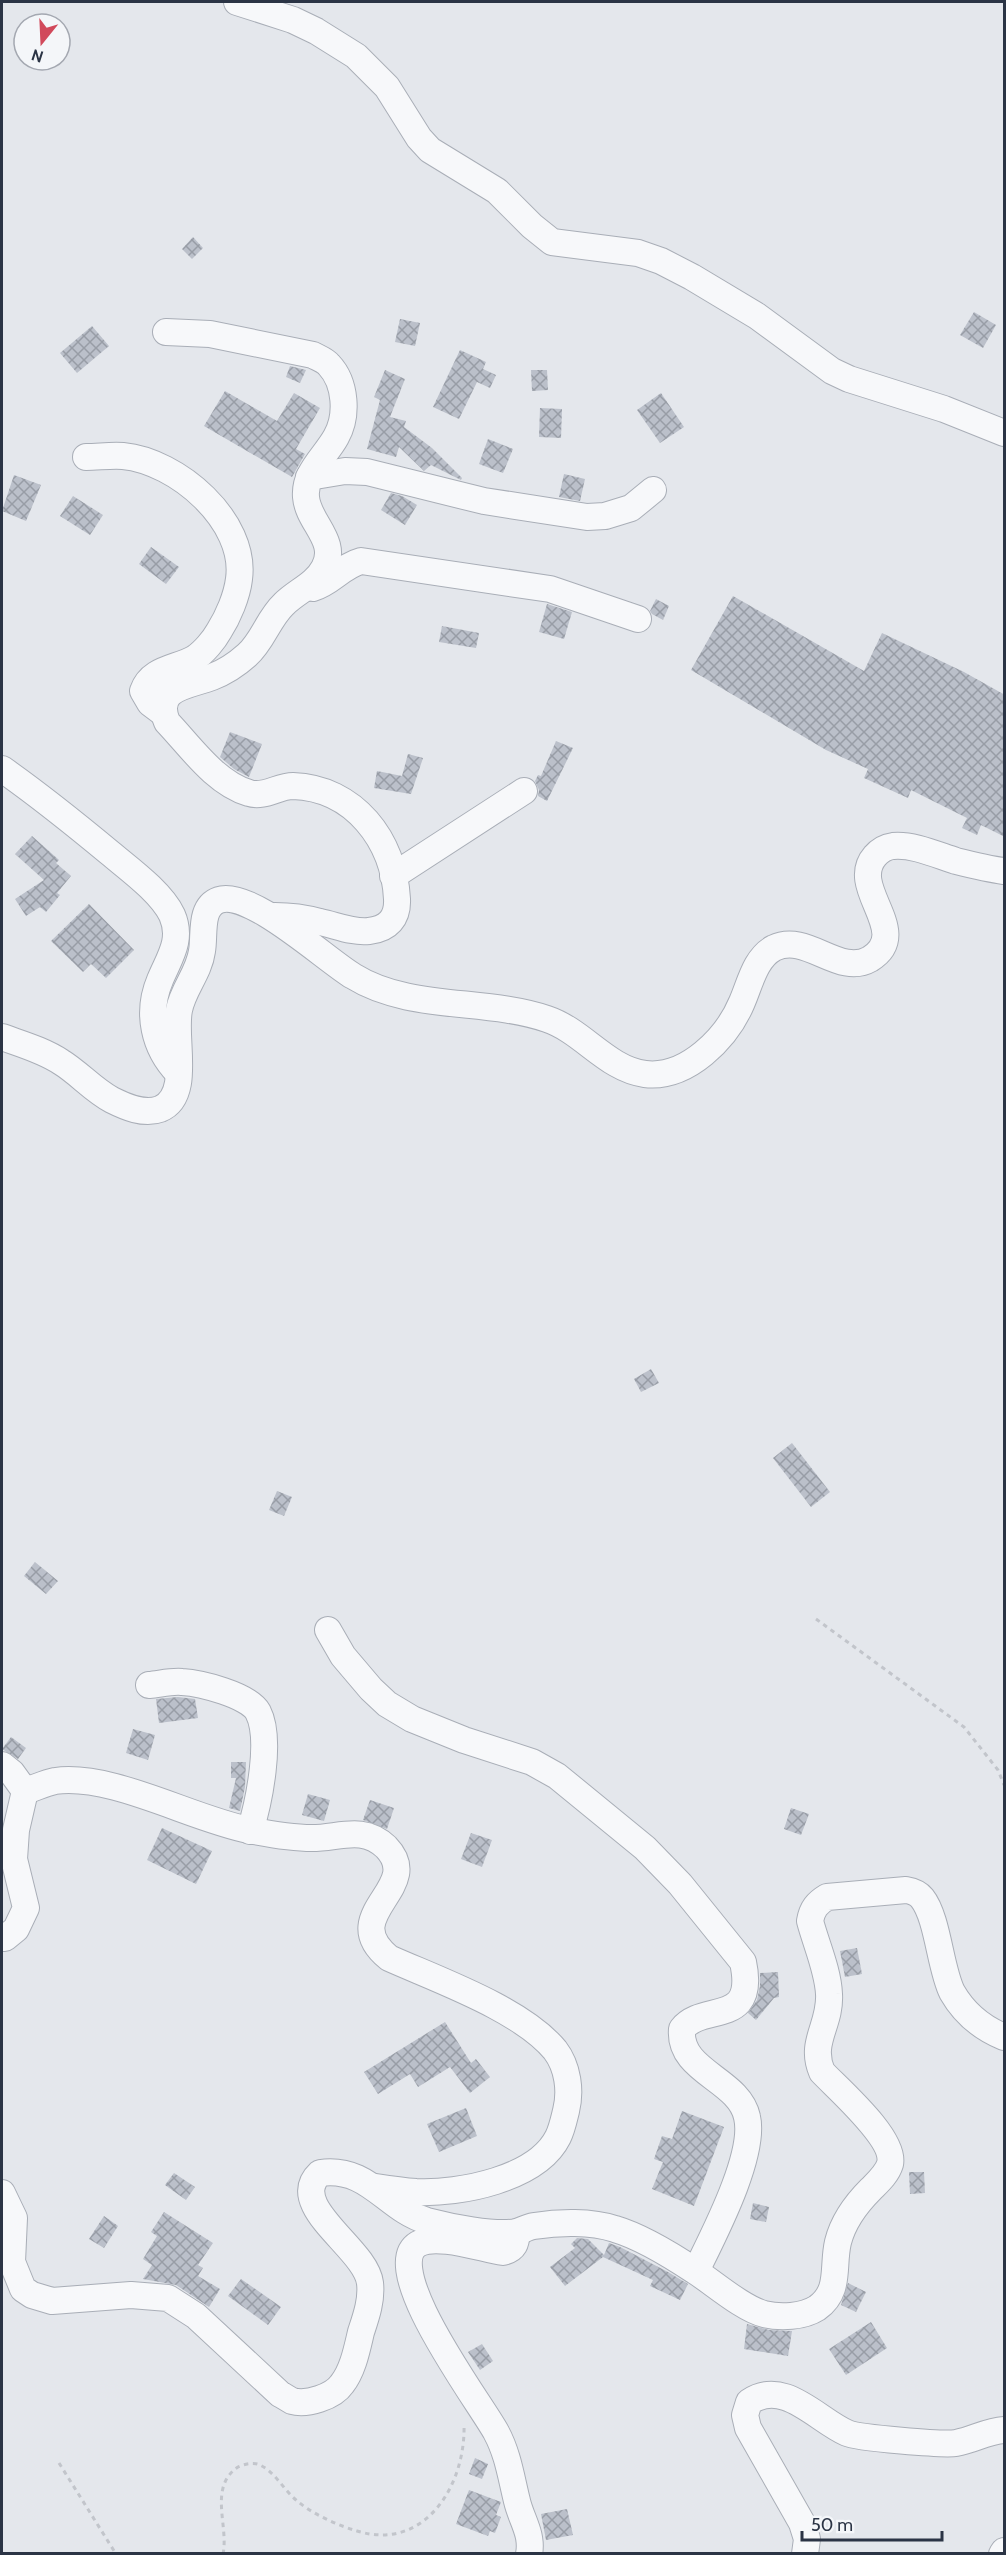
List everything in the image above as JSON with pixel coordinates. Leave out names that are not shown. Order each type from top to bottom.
[{"type":"street","points":[[237,2],[316,30],[356,56],[387,87],[419,138],[430,150],[497,191],[532,226],[552,242],[638,253],[661,261],[757,316],[832,371],[849,379],[944,409],[1005,434]]},
{"type":"street","points":[[162,712],[165,700],[172,691],[192,682],[212,677],[245,658],[255,648],[272,618],[284,604],[314,582],[325,567],[330,552],[309,509],[306,496],[309,477],[319,458],[336,437],[343,420],[342,390],[337,376],[328,363],[314,355],[210,334],[166,332]]},
{"type":"street","points":[[86,458],[124,456],[155,465],[182,479],[204,496],[218,513],[231,535],[238,558],[240,579],[219,631],[196,657],[157,672],[146,683],[144,692],[150,703],[162,712],[166,722],[215,773],[233,786],[251,794],[270,792],[290,786],[315,789],[339,797],[363,817],[378,836],[388,855],[398,908],[392,922],[382,929],[366,932],[294,916],[268,916]]},
{"type":"street","points":[[309,477],[345,471],[367,472],[484,501],[587,517],[605,516],[631,508],[653,490]]},
{"type":"street","points":[[302,591],[322,585],[350,564],[361,561],[550,589],[638,619]]},
{"type":"street","points":[[2,768],[47,801],[137,875],[172,916],[175,949],[155,993],[153,1021],[157,1043],[165,1059],[179,1073]]},
{"type":"street","points":[[393,876],[525,791]]},
{"type":"street","points":[[2,1037],[58,1060],[111,1100],[142,1111],[156,1110],[167,1105],[176,1096],[179,1084],[178,1016],[183,996],[200,963],[208,909],[214,902],[222,899],[233,900],[268,916],[299,934],[354,977],[370,984],[426,1000],[522,1011],[565,1026],[614,1062],[632,1071],[666,1074],[682,1068],[703,1054],[718,1040],[741,1005],[760,962],[774,948],[790,944],[851,963],[868,960],[875,955],[886,933],[867,881],[867,871],[873,858],[880,851],[890,846],[902,846],[979,867],[1005,871]]},
{"type":"street","points":[[328,1630],[343,1656],[370,1689],[387,1704],[412,1719],[464,1740],[532,1762],[557,1776],[645,1848],[680,1884],[743,1962],[746,1978],[744,1992],[735,2005],[725,2012],[688,2021],[682,2029],[683,2047],[690,2058],[732,2094],[745,2109],[748,2120],[748,2132],[737,2183],[696,2271]]},
{"type":"street","points":[[149,1685],[181,1682],[205,1686],[232,1695],[254,1706],[261,1721],[263,1759],[260,1795],[250,1831]]},
{"type":"street","points":[[2,1765],[12,1773],[25,1791],[16,1830],[14,1859],[26,1908],[16,1929],[2,1938]]},
{"type":"street","points":[[25,1791],[56,1781],[96,1783],[250,1831],[313,1838],[351,1832],[362,1834],[385,1846],[392,1856],[396,1871],[391,1892],[376,1909],[372,1919],[373,1940],[378,1949],[389,1958],[475,1994],[541,2036],[561,2060],[567,2076],[569,2095],[560,2135],[543,2158],[532,2166],[470,2188],[446,2192],[416,2192],[376,2187]]},
{"type":"street","points":[[2,2193],[14,2217],[12,2262],[23,2289],[32,2295],[52,2301],[131,2295],[168,2298],[196,2316],[280,2394],[293,2401],[316,2400],[342,2385],[357,2349],[370,2290],[369,2276],[360,2260],[323,2218],[311,2199],[311,2184],[320,2173],[330,2171],[360,2179],[376,2187],[409,2215],[429,2221],[501,2232],[517,2232],[533,2226],[563,2224],[589,2224],[615,2229],[696,2271],[721,2290],[764,2314],[804,2314],[817,2308],[830,2296],[836,2279],[838,2242],[847,2219],[862,2197],[884,2175],[890,2163],[890,2150],[883,2137],[822,2072],[817,2061],[817,2042],[829,2010],[829,1992],[810,1921],[812,1911],[819,1902],[827,1898],[906,1890],[921,1896],[930,1918],[951,1990],[973,2018],[992,2032],[1005,2037]]},
{"type":"street","points":[[517,2232],[516,2245],[503,2253],[450,2242],[434,2241],[418,2244],[411,2251],[408,2265],[410,2280],[423,2313],[482,2408],[506,2453],[517,2504],[527,2529],[529,2553]]},
{"type":"street","points":[[805,2553],[807,2538],[802,2523],[747,2428],[745,2415],[749,2402],[757,2396],[769,2394],[798,2402],[848,2434],[869,2439],[954,2443],[991,2431],[1005,2430]]},
{"type":"path","points":[[816,1619],[964,1726],[998,1770],[1005,1785]]},
{"type":"path","points":[[223,2553],[221,2507],[223,2487],[238,2467],[249,2463],[258,2463],[296,2500],[323,2517],[357,2531],[382,2536],[402,2533],[417,2527],[445,2499],[456,2478],[462,2454],[464,2421]]},
{"type":"path","points":[[59,2463],[116,2553]]},
{"type":"building","points":[[193,237],[203,248],[192,259],[182,249]]},
{"type":"building","points":[[974,312],[996,325],[983,348],[960,335]]},
{"type":"building","points":[[400,319],[420,323],[415,346],[395,342]]},
{"type":"building","points":[[92,326],[109,346],[77,373],[60,353]]},
{"type":"building","points":[[460,350],[486,362],[483,369],[496,375],[490,388],[477,382],[459,419],[433,407]]},
{"type":"building","points":[[290,366],[306,370],[300,383],[286,377]]},
{"type":"building","points":[[385,370],[405,379],[390,417],[406,421],[404,427],[432,448],[462,478],[461,480],[431,465],[424,471],[399,447],[396,457],[367,449],[380,400],[374,397]]},
{"type":"building","points":[[531,370],[547,370],[548,390],[532,391]]},
{"type":"building","points":[[225,391],[277,421],[294,393],[320,408],[296,449],[305,454],[292,477],[204,426]]},
{"type":"building","points":[[661,393],[684,427],[660,443],[637,410]]},
{"type":"building","points":[[540,408],[562,409],[561,438],[539,437]]},
{"type":"building","points":[[488,439],[513,449],[503,473],[479,464]]},
{"type":"building","points":[[564,474],[585,479],[580,501],[559,497]]},
{"type":"building","points":[[14,475],[41,485],[26,521],[2,511]]},
{"type":"building","points":[[391,493],[402,496],[417,505],[405,525],[381,510]]},
{"type":"building","points":[[73,496],[103,515],[90,535],[60,516]]},
{"type":"building","points":[[151,547],[179,567],[166,584],[139,564]]},
{"type":"building","points":[[733,596],[864,671],[882,633],[964,672],[1005,695],[1005,837],[981,825],[977,835],[962,828],[967,818],[911,790],[908,798],[864,778],[868,769],[826,750],[691,670]]},
{"type":"building","points":[[656,599],[669,606],[663,620],[650,611]]},
{"type":"building","points":[[547,604],[572,612],[564,639],[539,632]]},
{"type":"building","points":[[442,626],[479,633],[476,648],[439,642]]},
{"type":"building","points":[[230,732],[262,744],[249,777],[234,769],[220,757]]},
{"type":"building","points":[[556,741],[573,748],[547,801],[538,796],[539,790],[535,781],[538,775],[541,776]]},
{"type":"building","points":[[408,754],[423,758],[411,794],[374,788],[377,771],[402,776]]},
{"type":"building","points":[[32,836],[59,860],[56,863],[71,876],[57,893],[60,895],[46,912],[40,907],[26,916],[15,899],[44,880],[15,854]]},
{"type":"building","points":[[89,904],[134,950],[106,978],[91,964],[83,972],[51,941]]},
{"type":"building","points":[[651,1369],[659,1383],[641,1392],[634,1379]]},
{"type":"building","points":[[792,1443],[830,1492],[811,1507],[773,1458]]},
{"type":"building","points":[[277,1491],[292,1497],[284,1516],[269,1510]]},
{"type":"building","points":[[35,1562],[58,1581],[46,1594],[24,1576]]},
{"type":"building","points":[[178,1697],[195,1699],[198,1718],[159,1723],[156,1699]]},
{"type":"building","points":[[133,1729],[155,1735],[148,1760],[126,1753]]},
{"type":"building","points":[[11,1737],[26,1748],[18,1759],[2,1749]]},
{"type":"building","points":[[231,1762],[246,1762],[245,1787],[240,1811],[229,1808],[236,1778],[231,1778]]},
{"type":"building","points":[[308,1794],[330,1800],[324,1821],[302,1815]]},
{"type":"building","points":[[370,1800],[394,1808],[387,1829],[363,1820]]},
{"type":"building","points":[[791,1808],[809,1814],[801,1835],[784,1829]]},
{"type":"building","points":[[162,1828],[212,1851],[196,1884],[147,1860]]},
{"type":"building","points":[[471,1833],[492,1840],[482,1867],[461,1859]]},
{"type":"building","points":[[857,1948],[862,1974],[845,1977],[840,1951]]},
{"type":"building","points":[[778,1972],[779,1997],[774,1998],[756,2020],[748,2013],[757,2000],[760,1973]]},
{"type":"building","points":[[445,2022],[471,2063],[476,2059],[490,2077],[470,2093],[450,2067],[418,2087],[410,2074],[378,2094],[364,2072]]},
{"type":"building","points":[[466,2108],[477,2136],[439,2152],[427,2124]]},
{"type":"building","points":[[682,2111],[724,2127],[694,2206],[652,2189],[663,2162],[654,2159],[662,2136],[672,2139]]},
{"type":"building","points":[[909,2172],[924,2172],[925,2193],[910,2194]]},
{"type":"building","points":[[174,2173],[195,2187],[186,2200],[165,2185]]},
{"type":"building","points":[[753,2203],[769,2207],[766,2222],[750,2219]]},
{"type":"building","points":[[164,2212],[213,2243],[198,2265],[203,2268],[198,2276],[220,2289],[209,2307],[176,2285],[143,2279],[152,2265],[143,2259],[157,2236],[151,2232]]},
{"type":"building","points":[[104,2216],[118,2226],[104,2248],[89,2239]]},
{"type":"building","points":[[577,2238],[588,2239],[604,2255],[609,2243],[620,2247],[688,2284],[680,2300],[650,2286],[653,2280],[603,2257],[565,2286],[550,2267],[575,2248],[571,2244]]},
{"type":"building","points":[[241,2279],[281,2307],[268,2325],[228,2296]]},
{"type":"building","points":[[848,2283],[866,2292],[856,2312],[841,2305]]},
{"type":"building","points":[[871,2322],[887,2348],[846,2375],[829,2349]]},
{"type":"building","points":[[747,2324],[769,2330],[792,2331],[788,2356],[744,2349]]},
{"type":"building","points":[[482,2344],[493,2361],[480,2370],[468,2352]]},
{"type":"building","points":[[475,2458],[488,2464],[482,2479],[469,2474]]},
{"type":"building","points":[[469,2490],[501,2502],[496,2515],[501,2517],[495,2533],[490,2531],[488,2536],[456,2524]]},
{"type":"building","points":[[567,2509],[573,2535],[546,2540],[541,2514]]}]
